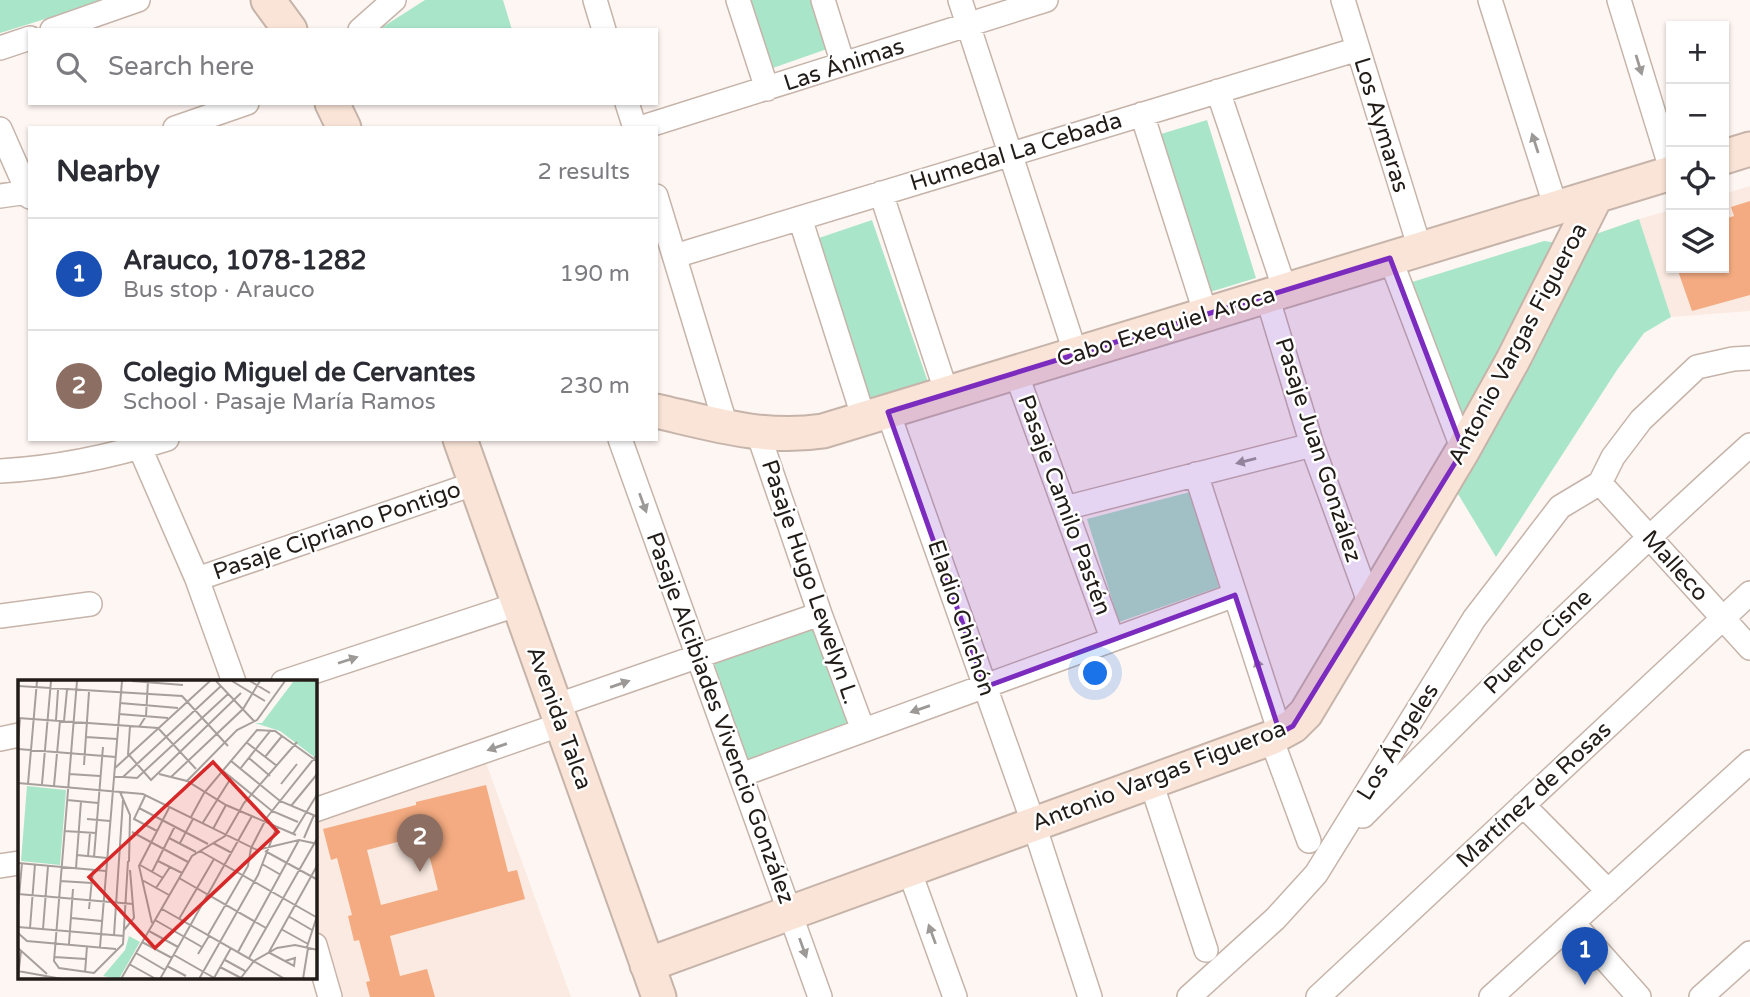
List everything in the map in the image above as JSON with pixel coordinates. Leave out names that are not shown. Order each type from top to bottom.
[{"type":"street","points":[[58,28],[138,0]]},
{"type":"street","points":[[268,0],[289,28]]},
{"type":"street","points":[[361,28],[394,0]]},
{"type":"street","points":[[595,0],[603,28]]},
{"type":"street","points":[[738,0],[767,89]]},
{"type":"street","points":[[823,0],[843,64]]},
{"type":"street","points":[[960,0],[1076,355]]},
{"type":"street","name":"Las Ánimas","points":[[647,126],[1046,0]]},
{"type":"street","name":"Los Aymaras","points":[[1343,0],[1358,48],[1405,254],[1463,450]]},
{"type":"street","points":[[1490,0],[1556,208]]},
{"type":"street","points":[[1619,0],[1666,155]]},
{"type":"street","points":[[0,48],[28,39]]},
{"type":"street","name":"Humedal La Cebada","points":[[675,256],[1358,48]]},
{"type":"street","name":"Pasaje Juan González","points":[[1218,91],[1276,293],[1312,444],[1370,604]]},
{"type":"street","points":[[181,126],[241,105]]},
{"type":"street","points":[[333,105],[343,126]]},
{"type":"street","points":[[628,105],[634,126]]},
{"type":"street","points":[[1142,114],[1206,314]]},
{"type":"street","points":[[0,129],[27,187],[0,196]]},
{"type":"street","points":[[1729,155],[1750,149]]},
{"type":"street","name":"Cabo Exequiel Aroca","points":[[658,411],[758,433],[802,434],[876,416],[1666,173]]},
{"type":"street","points":[[881,193],[947,394]]},
{"type":"street","name":"Antonio Vargas Figueroa","points":[[647,965],[1151,782],[1275,736],[1293,726],[1306,713],[1463,450],[1513,360],[1596,196]]},
{"type":"street","points":[[658,202],[726,426]]},
{"type":"street","name":"Eladio Chichón","points":[[800,218],[985,687],[1034,825],[1090,997]]},
{"type":"street","points":[[1600,483],[1613,457],[1641,420],[1697,367],[1750,358]]},
{"type":"street","name":"Pasaje Camilo Pastén","points":[[1016,373],[1112,638]]},
{"type":"street","name":"Pasaje Hugo Lewelyn L.","points":[[758,433],[863,730]]},
{"type":"street","name":"Avenida Talca","points":[[461,441],[659,997]]},
{"type":"street","name":"Pasaje Alcibiades Vivencio González","points":[[621,441],[820,997]]},
{"type":"street","points":[[0,471],[56,466],[138,443],[197,579],[233,680]]},
{"type":"street","points":[[1065,508],[1312,444]]},
{"type":"street","name":"Puerto Cisne","points":[[1333,846],[1490,687],[1750,445]]},
{"type":"street","points":[[1196,474],[1309,841]]},
{"type":"street","name":"Pasaje Cipriano Pontigo","points":[[197,579],[476,483]]},
{"type":"street","name":"Malleco","points":[[1600,483],[1750,648]]},
{"type":"street","name":"Los Ángeles","points":[[1189,997],[1275,919],[1317,874],[1474,619],[1560,507],[1600,483]]},
{"type":"street","name":"Martínez de Rosas","points":[[1318,997],[1750,593]]},
{"type":"street","points":[[741,775],[1235,595]]},
{"type":"street","points":[[0,616],[90,604]]},
{"type":"street","points":[[289,680],[519,604]]},
{"type":"street","points":[[317,809],[558,715],[698,656],[820,614]]},
{"type":"street","points":[[0,739],[18,735]]},
{"type":"street","points":[[1492,997],[1750,762]]},
{"type":"street","points":[[1151,782],[1206,950]]},
{"type":"street","points":[[1523,805],[1608,891]]},
{"type":"street","points":[[0,866],[18,863]]},
{"type":"street","points":[[909,870],[955,997]]},
{"type":"street","points":[[1573,923],[1639,997]]},
{"type":"street","points":[[317,952],[330,997]]},
{"type":"street","points":[[1701,997],[1750,953]]},
{"type":"highlighted area","points":[[1390,258],[1463,450],[1293,726],[1280,733],[1235,595],[985,687],[888,412]]},
{"type":"shaded area","points":[[1750,186],[1750,311],[1671,317],[1639,219],[1666,211],[1666,273],[1729,273],[1729,192]]},
{"type":"shaded area","points":[[486,763],[571,997],[335,997],[317,930],[317,820]]},
{"type":"green space","points":[[0,0],[106,0],[0,33]]},
{"type":"green space","points":[[425,0],[503,0],[511,28],[381,28]]},
{"type":"green space","points":[[747,0],[811,0],[827,49],[770,69]]},
{"type":"green space","points":[[1207,120],[1256,278],[1210,292],[1161,134]]},
{"type":"green space","points":[[1639,219],[1671,317],[1644,333],[1617,370],[1496,557],[1455,489],[1596,234]]},
{"type":"green space","points":[[872,220],[929,385],[872,405],[816,239]]},
{"type":"green space","points":[[1544,241],[1558,243],[1462,430],[1409,283]]},
{"type":"green space","points":[[1190,492],[1219,587],[1119,622],[1087,519]]},
{"type":"green space","points":[[815,624],[851,725],[748,760],[713,660]]},
{"type":"building","points":[[1750,201],[1750,295],[1692,311],[1679,273],[1729,273],[1729,218],[1734,216],[1731,207]]},
{"type":"building","points":[[486,785],[508,872],[517,870],[525,899],[390,936],[400,976],[427,969],[435,997],[370,997],[366,982],[370,981],[359,940],[354,941],[348,916],[352,915],[337,858],[331,860],[323,829],[416,805],[416,802]],"holes":[[[424,835],[438,890],[381,905],[367,850]]]},
{"type":"place","name":"Colegio Miguel de Cervantes","points":[[420,872]]},
{"type":"place","name":"Arauco, 1078-1282","points":[[1585,985]]}]
